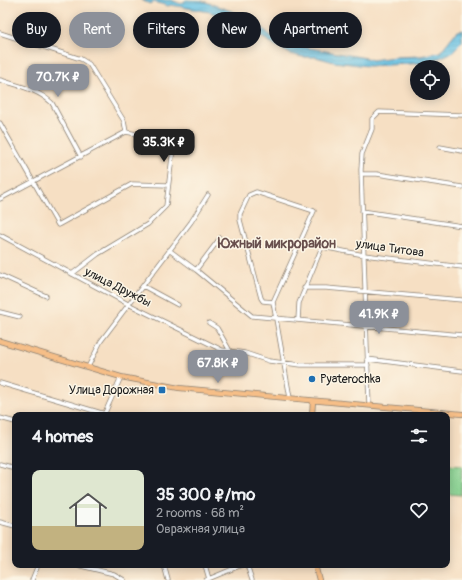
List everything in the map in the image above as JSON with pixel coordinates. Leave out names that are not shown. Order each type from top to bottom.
[{"type":"main road","points":[[0,341],[121,377],[179,388],[439,412]]},
{"type":"main road","points":[[312,412],[314,401]]},
{"type":"main road","points":[[450,413],[462,414]]},
{"type":"main road","points":[[316,568],[319,580]]},
{"type":"street","points":[[0,33],[82,59],[89,64],[124,121],[126,132]]},
{"type":"street","points":[[0,80],[33,90],[48,100],[81,156]]},
{"type":"street","points":[[369,406],[361,174],[362,154],[372,129],[374,116],[379,112],[462,114]]},
{"type":"street","points":[[0,123],[59,225],[132,184],[168,185]]},
{"type":"street","points":[[0,199],[126,132],[169,140],[173,149],[166,206],[148,224],[84,263],[72,274]]},
{"type":"street","points":[[440,148],[462,151]]},
{"type":"street","points":[[361,174],[377,174],[462,187]]},
{"type":"street","points":[[273,302],[263,301],[261,298],[240,220],[240,214],[250,195],[256,192],[314,211],[273,302],[290,398]]},
{"type":"street","points":[[88,367],[101,341],[143,286],[208,195]]},
{"type":"street","points":[[362,211],[462,226]]},
{"type":"street","name":"улица Дружбы","points":[[0,235],[128,304],[222,350],[245,353],[269,362],[301,365],[368,366]]},
{"type":"street","points":[[196,270],[220,238]]},
{"type":"street","name":"улица Титова","points":[[304,288],[322,247],[364,255],[462,268]]},
{"type":"street","points":[[169,250],[252,316],[462,335]]},
{"type":"street","points":[[0,275],[46,296]]},
{"type":"street","points":[[143,286],[178,305]]},
{"type":"street","points":[[298,320],[299,303],[304,288],[326,288],[462,300]]},
{"type":"street","points":[[0,312],[20,318]]},
{"type":"street","points":[[209,323],[218,328],[230,351]]},
{"type":"street","points":[[368,359],[462,371]]},
{"type":"street","points":[[105,412],[121,377]]},
{"type":"street","points":[[0,383],[97,412]]},
{"type":"street","points":[[0,418],[12,421]]},
{"type":"street","points":[[0,464],[12,467]]},
{"type":"street","points":[[0,522],[12,525]]},
{"type":"street","points":[[32,580],[37,568]]},
{"type":"street","points":[[89,568],[114,574],[124,580]]},
{"type":"street","points":[[165,568],[168,580]]},
{"type":"street","points":[[206,568],[208,580],[235,568]]},
{"type":"street","points":[[248,568],[252,580]]},
{"type":"green space","points":[[450,465],[462,466],[461,495],[450,494]]},
{"type":"water","points":[[141,0],[171,0],[181,4],[186,0],[203,1],[234,12],[210,12],[171,5],[168,6],[154,2],[150,4]]},
{"type":"water","points":[[261,26],[269,35],[269,42],[261,36]]},
{"type":"water","points":[[462,30],[462,42],[451,53],[435,60],[410,60],[410,64],[368,66],[334,62],[316,57],[303,57],[290,54],[280,48],[309,48],[372,60],[421,56],[440,52],[457,31]]},
{"type":"place","name":"Pyaterochka","points":[[312,379]]},
{"type":"place","name":"Улица Дорожная","points":[[162,390]]},
{"type":"district","name":"Южный микрорайон","points":[[277,243]]}]
